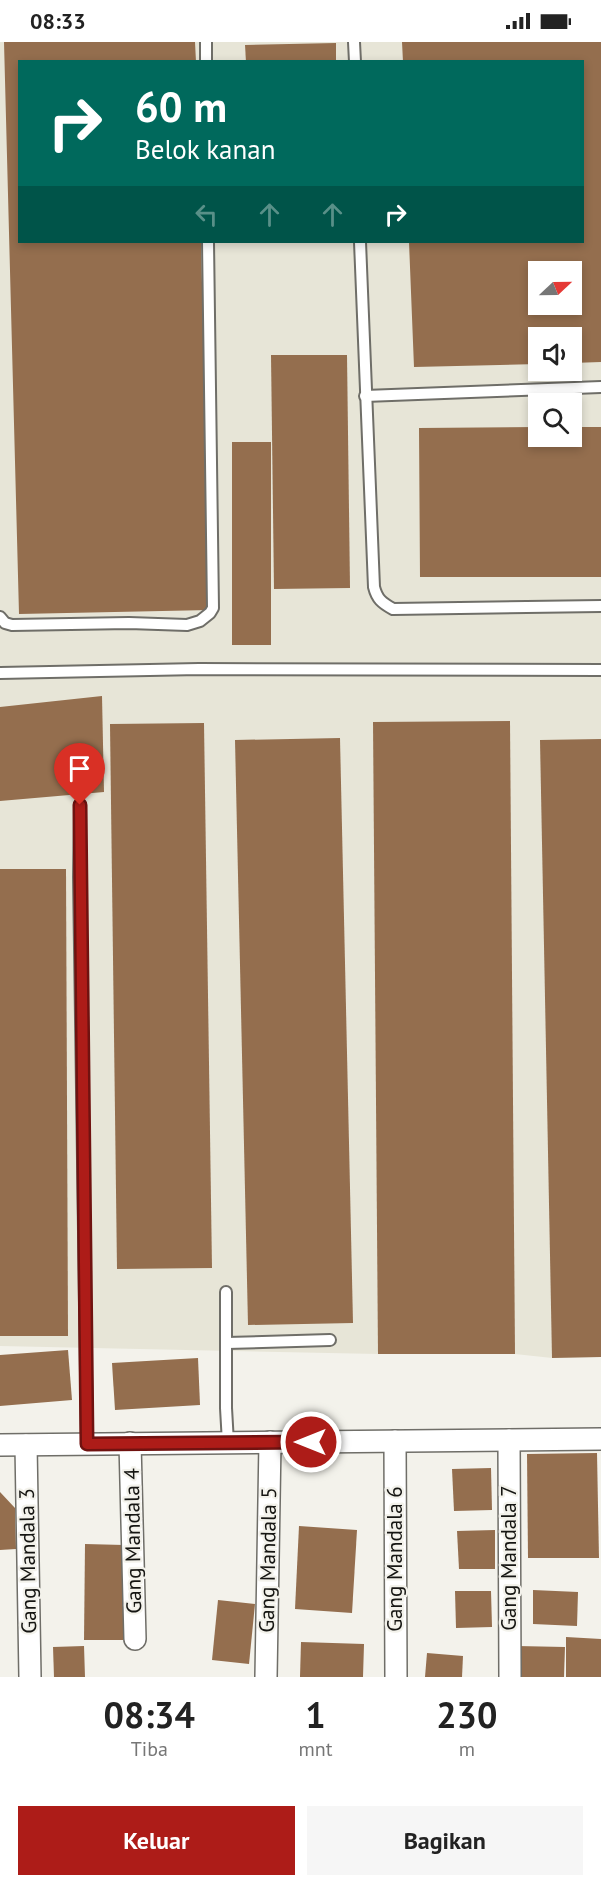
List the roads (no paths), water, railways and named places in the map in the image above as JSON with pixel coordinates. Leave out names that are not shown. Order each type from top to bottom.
[{"type":"street","points":[[0,1445],[601,1439]]},
{"type":"street","name":"Gang Mandala 7","points":[[509,1440],[510,1677]]},
{"type":"street","name":"Gang Mandala 6","points":[[395,1441],[396,1677]]},
{"type":"street","name":"Gang Mandala 5","points":[[266,1677],[270,1442]]},
{"type":"street","name":"Gang Mandala 4","points":[[130,1443],[135,1639]]},
{"type":"street","name":"Gang Mandala 3","points":[[26,1445],[30,1677]]},
{"type":"lane","points":[[206,42],[206,60]]},
{"type":"lane","points":[[354,42],[355,60]]},
{"type":"lane","points":[[0,617],[5,623],[12,624],[187,625],[200,621],[213,608],[208,243]]},
{"type":"lane","points":[[360,243],[365,396],[376,596],[382,603],[393,609],[601,606]]},
{"type":"lane","points":[[365,396],[601,387]]},
{"type":"lane","points":[[0,673],[199,669],[601,670]]},
{"type":"lane","points":[[80,805],[87,1444]]},
{"type":"lane","points":[[226,1292],[228,1443]]},
{"type":"lane","points":[[227,1343],[330,1340]]}]
